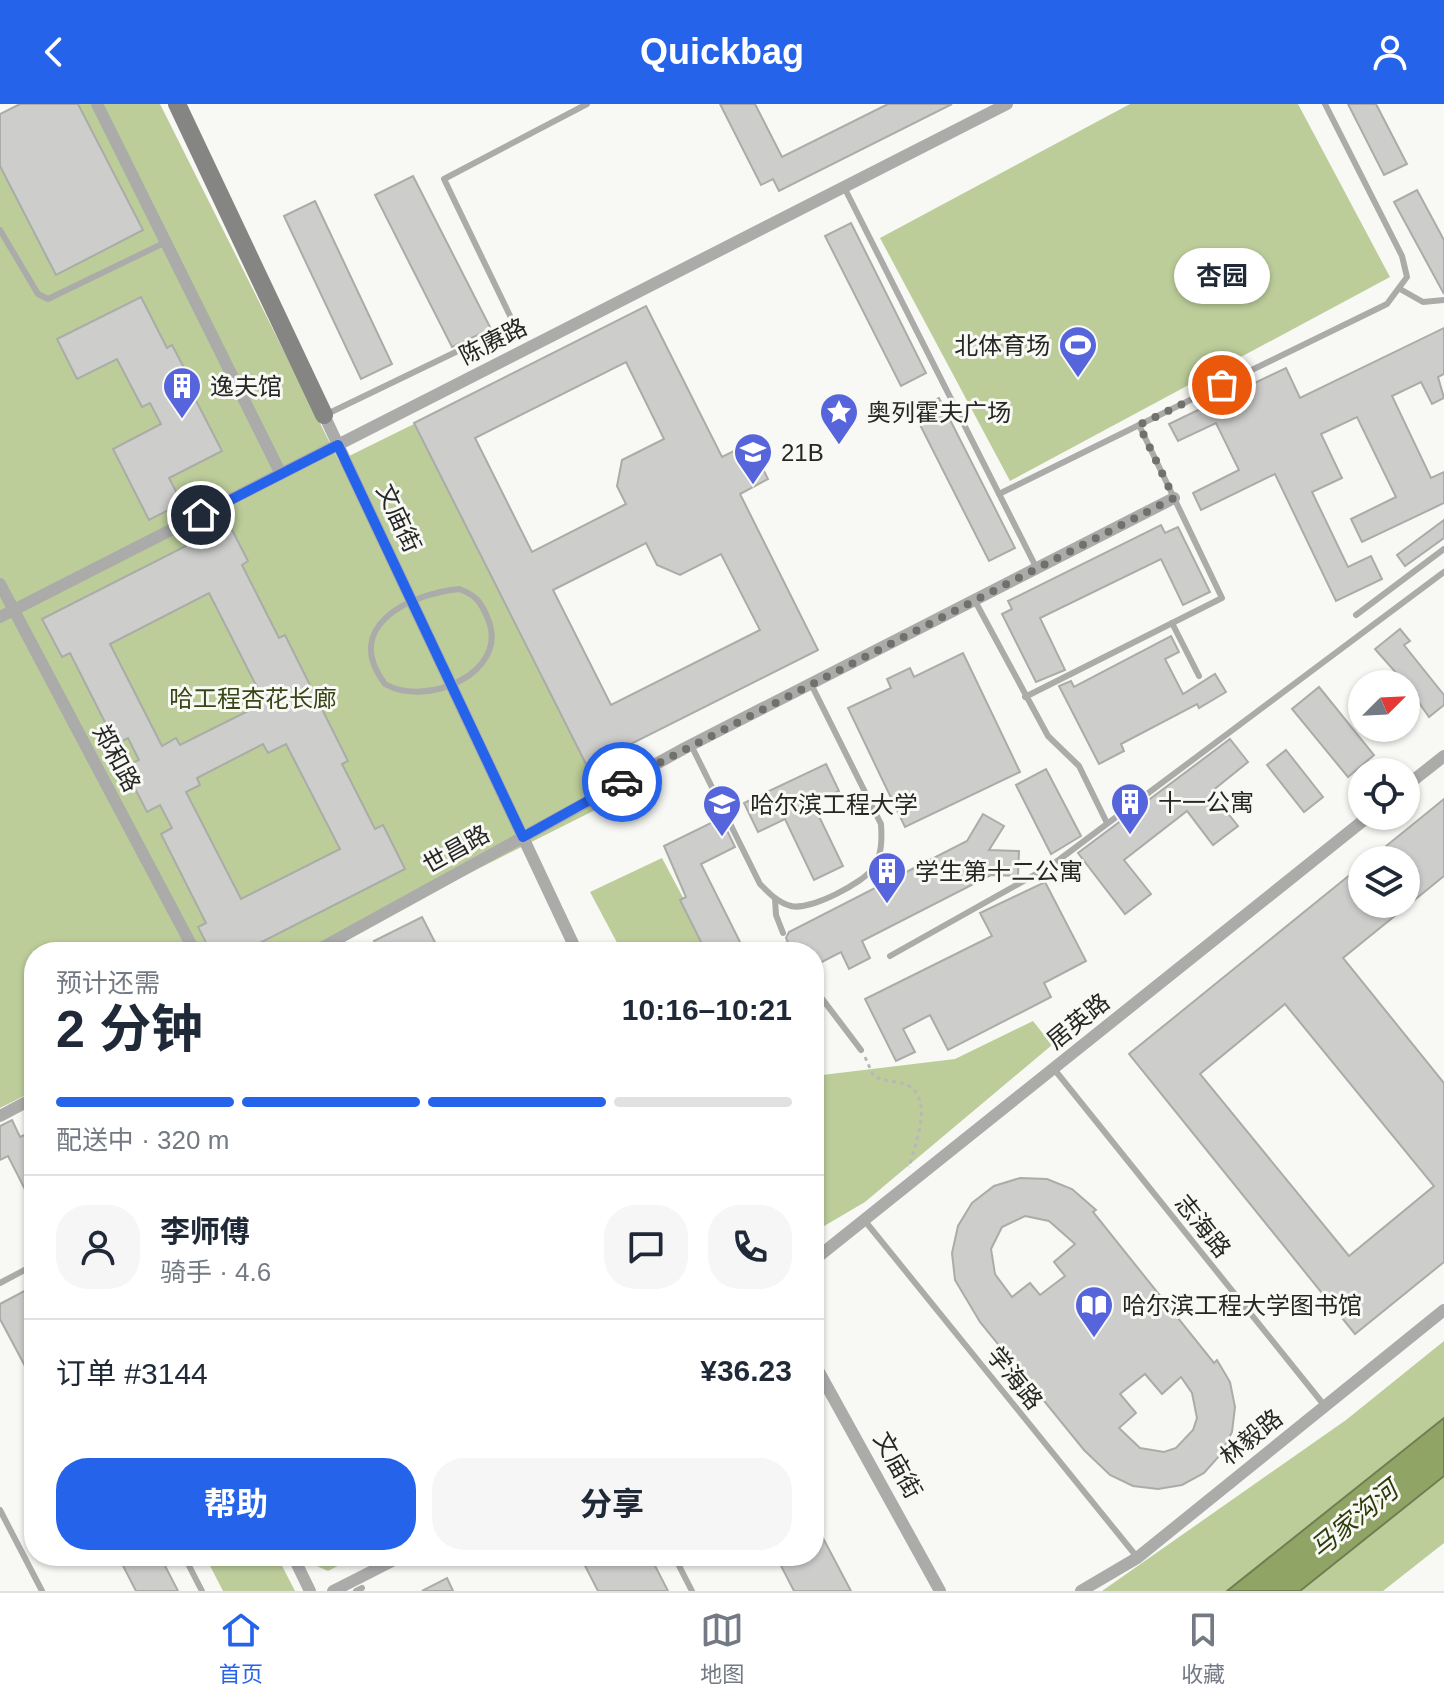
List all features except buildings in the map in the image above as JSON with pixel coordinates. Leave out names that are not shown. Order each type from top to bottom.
[{"type":"main road","name":"文庙街","points":[[177,104],[324,415]]},
{"type":"street","points":[[97,104],[281,474]]},
{"type":"street","name":"陈赓路","points":[[0,617],[844,187],[984,109],[1007,104]]},
{"type":"street","name":"文庙街","points":[[324,415],[572,942]]},
{"type":"street","name":"世昌路","points":[[332,942],[691,745],[1174,498]]},
{"type":"street","name":"郑和路","points":[[0,584],[190,942]]},
{"type":"street","points":[[1420,775],[1444,756]]},
{"type":"street","name":"居英路","points":[[824,1252],[1352,830]]},
{"type":"street","points":[[0,1116],[24,1103]]},
{"type":"street","name":"林毅路","points":[[1081,1591],[1137,1558],[1444,1310]]},
{"type":"street","name":"文庙街","points":[[824,1381],[940,1591]]},
{"type":"street","points":[[298,1566],[310,1591]]},
{"type":"street","points":[[333,1591],[360,1587],[388,1566]]},
{"type":"lane","points":[[324,415],[514,324],[444,179],[587,104]]},
{"type":"lane","points":[[999,494],[1387,304],[1400,289],[1407,277],[1402,256],[1325,104]]},
{"type":"lane","points":[[844,187],[1037,569]]},
{"type":"lane","points":[[0,230],[38,294],[48,299],[166,242]]},
{"type":"lane","points":[[0,252],[9,248]]},
{"type":"lane","points":[[1400,289],[1423,302],[1444,300]]},
{"type":"lane","points":[[1025,697],[1222,598],[1139,425]]},
{"type":"lane","points":[[1356,615],[1444,549]]},
{"type":"lane","points":[[890,956],[1026,881],[1444,572]]},
{"type":"lane","points":[[459,589],[472,594],[482,603],[493,632],[488,656],[480,666],[450,683],[430,693],[396,691],[376,672],[371,656],[375,628],[393,611],[427,594],[459,589]]},
{"type":"lane","points":[[975,601],[1048,736],[1079,766],[1107,823]]},
{"type":"lane","points":[[1172,623],[1199,676]]},
{"type":"lane","points":[[691,745],[760,884],[775,899],[792,907],[808,906],[861,881],[875,866],[882,844],[881,824],[811,684]]},
{"type":"lane","points":[[775,899],[776,915],[783,933]]},
{"type":"lane","points":[[824,1002],[861,1050]]},
{"type":"lane","name":"志海路","points":[[1054,1069],[1324,1405]]},
{"type":"lane","name":"学海路","points":[[865,1221],[1137,1558]]},
{"type":"lane","points":[[0,1283],[24,1270]]},
{"type":"lane","points":[[0,1510],[24,1556]]},
{"type":"lane","points":[[29,1566],[42,1591]]},
{"type":"lane","points":[[189,1566],[202,1591]]},
{"type":"lane","points":[[679,1566],[692,1591]]},
{"type":"path","points":[[861,1050],[873,1075],[906,1084],[918,1097],[920,1124],[901,1192]]},
{"type":"green space","name":"哈工程杏花长廊","points":[[69,104],[160,104],[339,461],[428,417],[619,798],[332,942],[24,942],[24,1096],[0,1108],[0,139]]},
{"type":"green space","name":"北体育场","points":[[1130,104],[1298,104],[1390,277],[1010,481],[880,238]]},
{"type":"green space","points":[[662,858],[707,942],[617,942],[590,892]]},
{"type":"green space","points":[[1033,1021],[1052,1045],[865,1202],[824,1226],[824,1075],[955,1059]]},
{"type":"green space","points":[[1444,1341],[1444,1543],[1383,1591],[1102,1591],[1346,1420]]},
{"type":"green space","points":[[210,1566],[282,1566],[295,1591],[223,1591]]},
{"type":"green space","points":[[317,1566],[338,1566],[328,1571]]},
{"type":"water","name":"马家沟河","points":[[1444,1418],[1444,1476],[1300,1591],[1227,1591]]},
{"type":"way so far","points":[[622,782],[1174,498],[1139,425],[1222,385]]},
{"type":"place","name":"北体育场","points":[[1078,379]]},
{"type":"place","name":"杏园","points":[[1222,385]]},
{"type":"place","name":"逸夫馆","points":[[182,420]]},
{"type":"place","name":"奥列霍夫广场","points":[[839,446]]},
{"type":"place","name":"21B","points":[[753,486]]},
{"type":"place","name":"十一公寓","points":[[1130,836]]},
{"type":"place","name":"哈尔滨工程大学","points":[[722,838]]},
{"type":"place","name":"学生第十二公寓","points":[[887,905]]},
{"type":"place","name":"哈尔滨工程大学图书馆","points":[[1094,1339]]},
{"type":"route","points":[[201,515],[338,445],[523,837],[622,782]]}]
